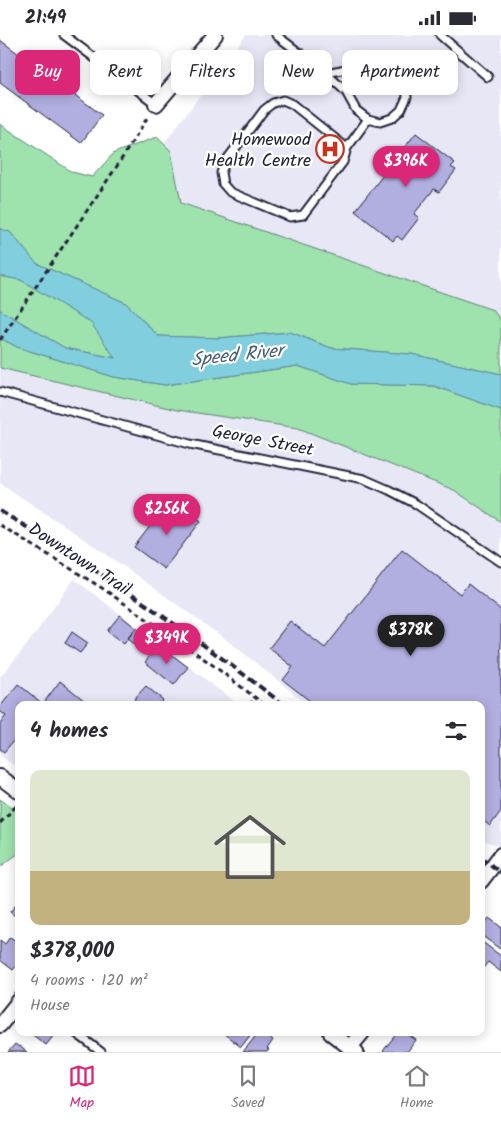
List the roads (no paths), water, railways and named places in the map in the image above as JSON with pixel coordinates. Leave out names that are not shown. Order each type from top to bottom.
[{"type":"street","points":[[156,104],[215,35]]},
{"type":"street","points":[[0,777],[15,788]]},
{"type":"street","points":[[485,876],[501,855]]},
{"type":"street","points":[[0,1025],[15,1006]]},
{"type":"street","points":[[335,1036],[353,1050],[360,1036]]},
{"type":"lane","points":[[64,35],[156,104]]},
{"type":"lane","points":[[276,35],[296,50]]},
{"type":"lane","points":[[440,35],[488,77]]},
{"type":"lane","points":[[332,72],[381,62],[397,69],[406,84],[407,97],[401,110],[392,118],[380,121],[368,119],[356,110],[346,92],[332,79]]},
{"type":"lane","points":[[347,148],[292,104],[284,100],[273,103],[264,110],[225,162],[221,173],[224,184],[230,192],[290,217],[303,215],[343,162],[347,148],[368,119]]},
{"type":"lane","name":"George Street","points":[[0,392],[190,444],[364,479],[416,504],[501,562]]},
{"type":"lane","points":[[80,1036],[101,1052]]},
{"type":"water","name":"Speed River","points":[[0,229],[10,232],[36,263],[126,303],[158,336],[218,338],[290,332],[331,348],[411,354],[501,374],[501,410],[434,386],[351,384],[298,366],[165,385],[114,377],[17,347],[0,338],[0,310],[65,348],[115,358],[91,323],[21,280],[0,276]]},
{"type":"railway","points":[[0,511],[73,556],[145,604],[279,701]]},
{"type":"railway","points":[[485,860],[501,873]]},
{"type":"place","name":"Homewood Health Centre","points":[[330,149]]}]
